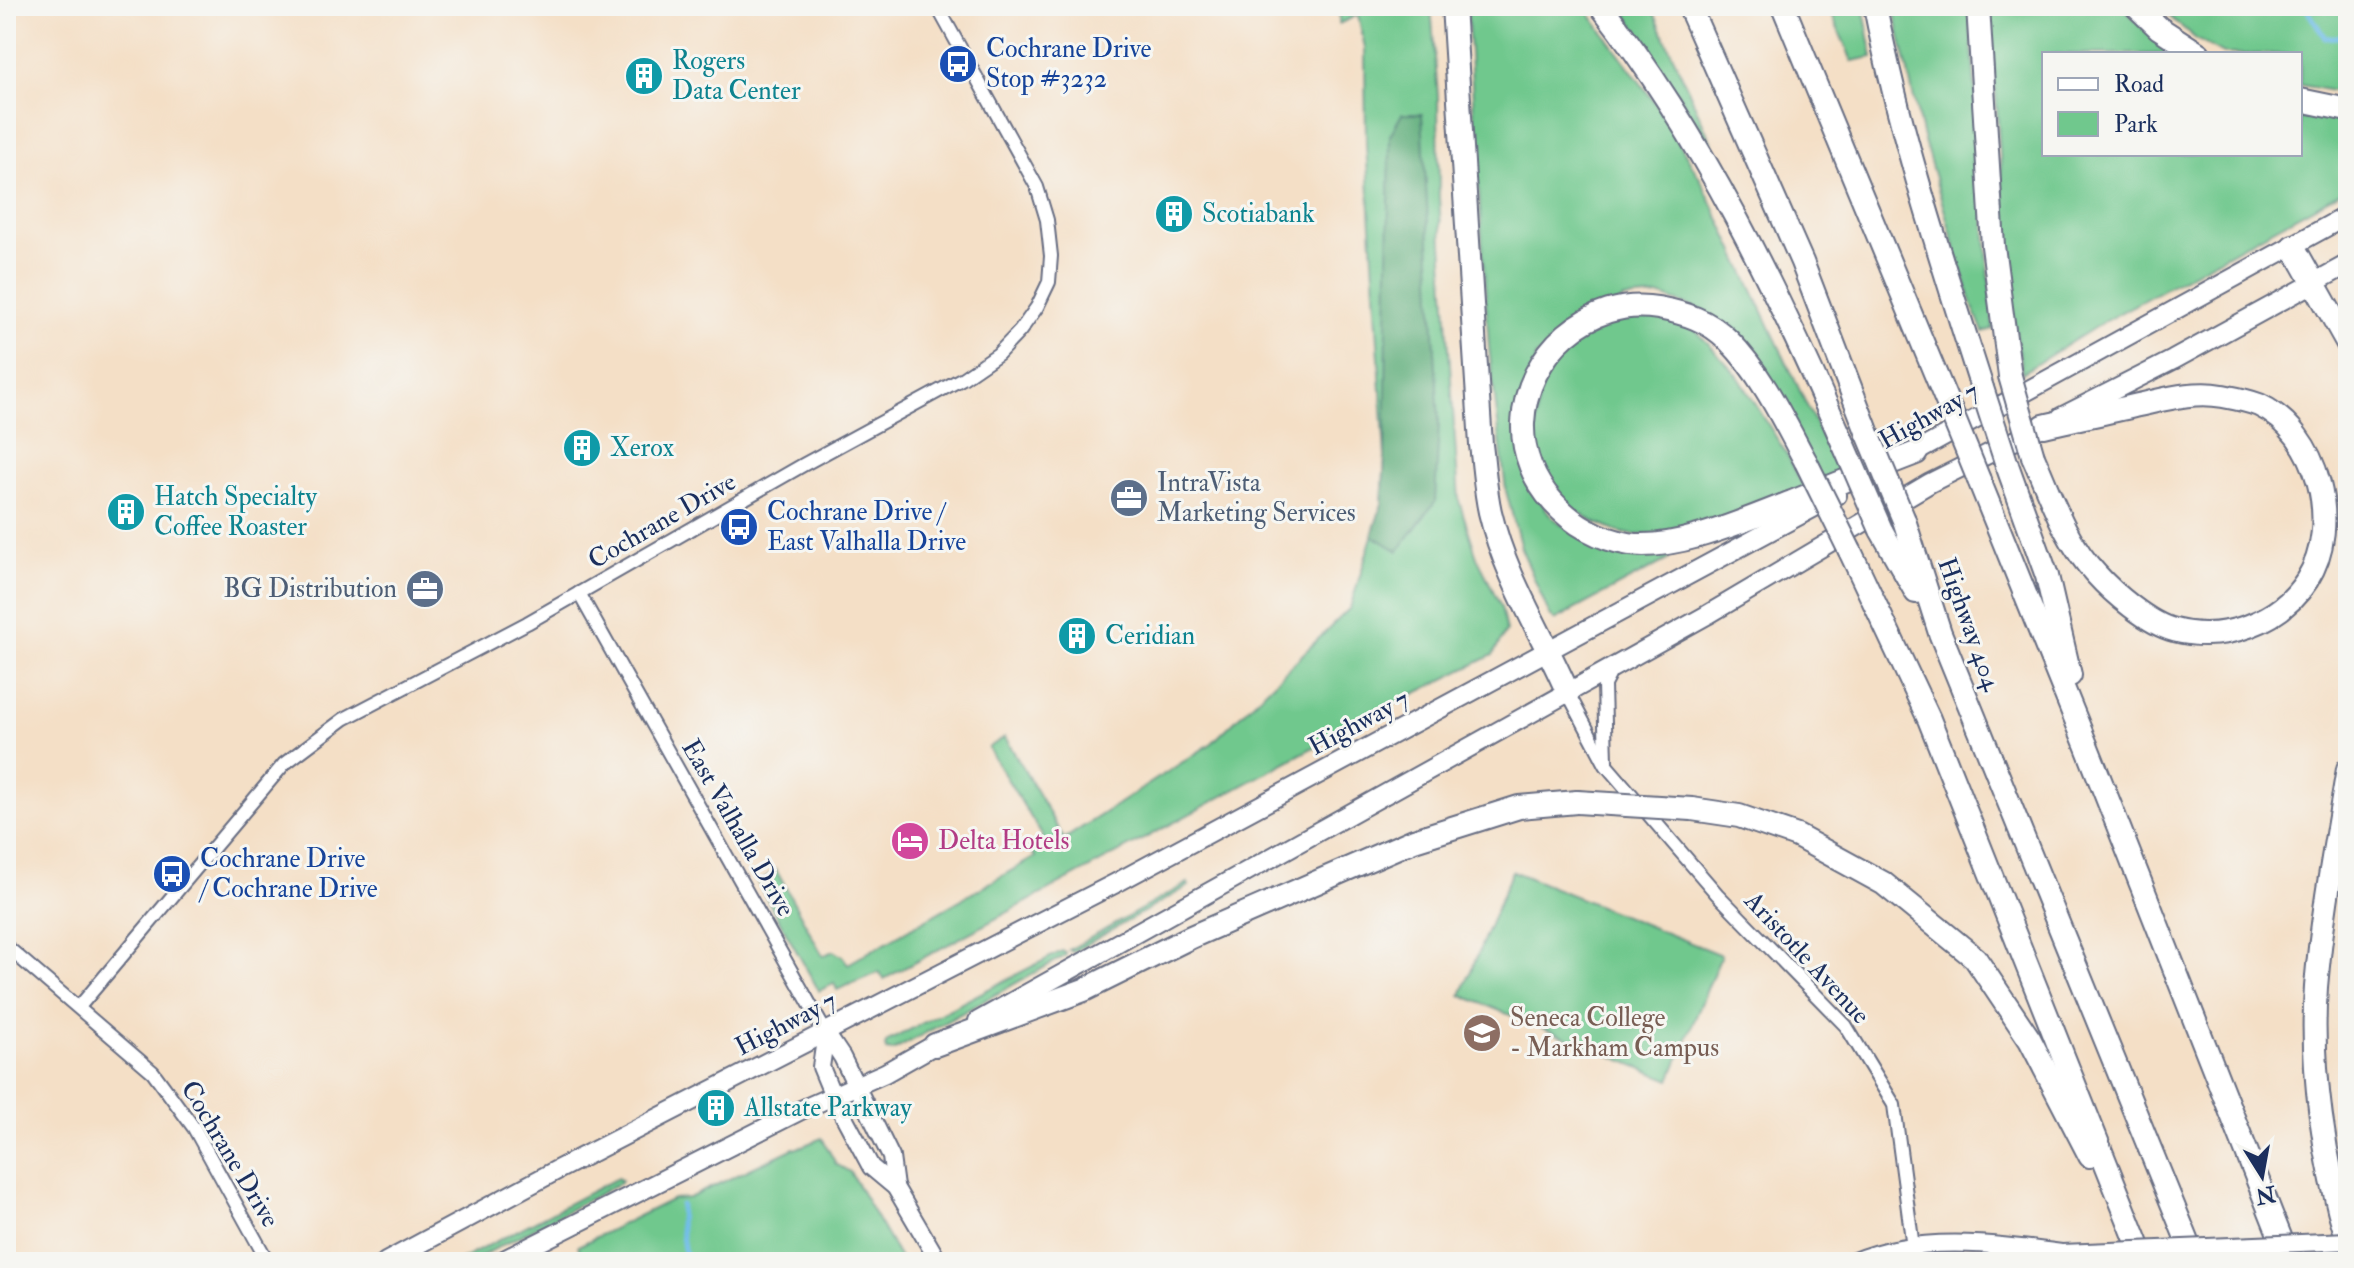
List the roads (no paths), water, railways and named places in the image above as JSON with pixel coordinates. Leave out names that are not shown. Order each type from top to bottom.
[{"type":"highway","points":[[1453,6],[1481,445],[1489,511],[1515,585],[1568,693]]},
{"type":"highway","points":[[1601,6],[1694,141],[1797,336],[1881,530],[1940,633]]},
{"type":"highway","name":"Highway 404","points":[[1689,6],[1802,262],[1904,520],[1940,633],[2196,1262]]},
{"type":"highway","points":[[1783,6],[2087,747],[2290,1262]]},
{"type":"highway","points":[[1875,6],[1899,114],[1929,220],[2007,465],[2047,576],[2087,747]]},
{"type":"highway","points":[[1978,6],[1993,246],[2010,376],[2033,456],[2065,531],[2095,574],[2138,612],[2173,630],[2217,635],[2250,626],[2281,610],[2308,579],[2319,549],[2324,519],[2322,493],[2309,456],[2287,426],[2259,405],[2221,395],[2191,394],[2044,426]]},
{"type":"highway","points":[[2136,6],[2159,28],[2196,52]]},
{"type":"highway","points":[[2302,100],[2348,110]]},
{"type":"highway","points":[[2293,246],[2348,344]]},
{"type":"highway","points":[[1916,453],[1749,519],[1682,541],[1630,544],[1592,533],[1556,508],[1535,477],[1523,424],[1539,364],[1566,334],[1590,317],[1618,308],[1644,306],[1689,314],[1726,338],[1746,361],[1806,462],[1850,551],[1929,719],[2142,1262]]},
{"type":"highway","points":[[2348,769],[2330,875],[2316,1004],[2316,1062],[2324,1134],[2348,1241]]},
{"type":"highway","points":[[935,1045],[1084,990],[1200,933],[1414,840],[1519,807],[1577,802],[1692,809],[1739,816],[1797,836],[1883,883],[1975,958],[2030,1040],[2142,1262]]},
{"type":"main road","name":"Highway 7","points":[[386,1262],[559,1169],[1102,890],[1916,453],[2348,215]]},
{"type":"main road","points":[[500,1262],[935,1045],[1613,668],[1930,483],[2044,426],[2348,264]]},
{"type":"street","name":"Cochrane Drive","points":[[79,1007],[284,764],[344,719],[411,681],[527,623],[803,465],[963,378],[998,354],[1020,331],[1037,307],[1049,282],[1051,256],[1047,220],[1037,187],[937,6]]},
{"type":"street","name":"East Valhalla Drive","points":[[579,593],[857,1086]]},
{"type":"street","points":[[1606,765],[1604,685],[1613,668]]},
{"type":"street","name":"Aristotle Avenue","points":[[1568,693],[1606,765],[1717,894],[1846,1026],[1894,1105],[1914,1254]]},
{"type":"street","name":"Cochrane Drive","points":[[6,946],[133,1053],[169,1092],[205,1147],[268,1262]]},
{"type":"street","points":[[826,1033],[821,1067],[833,1096],[871,1167],[895,1187],[939,1262]]},
{"type":"street","points":[[857,1086],[891,1157],[895,1187]]},
{"type":"street","points":[[2020,1262],[2062,1253],[2348,1241]]},
{"type":"street","points":[[1852,1262],[1876,1252],[1914,1254],[1992,1244],[2062,1253]]},
{"type":"waterway","points":[[2305,6],[2325,38],[2348,36]]},
{"type":"waterway","points":[[681,1205],[680,1222],[686,1262]]},
{"type":"place","name":"Cochrane Drive Stop #3232","points":[[958,64]]},
{"type":"place","name":"Rogers Data Center","points":[[644,76]]},
{"type":"place","name":"Scotiabank","points":[[1174,214]]},
{"type":"place","name":"Xerox","points":[[582,448]]},
{"type":"place","name":"IntraVista Marketing Services","points":[[1129,498]]},
{"type":"place","name":"Hatch Specialty Coffee Roaster","points":[[126,512]]},
{"type":"place","name":"Cochrane Drive / East Valhalla Drive","points":[[739,527]]},
{"type":"place","name":"BG Distribution","points":[[425,589]]},
{"type":"place","name":"Ceridian","points":[[1077,636]]},
{"type":"place","name":"Delta Hotels","points":[[910,841]]},
{"type":"place","name":"Cochrane Drive / Cochrane Drive","points":[[172,874]]},
{"type":"place","name":"Seneca College - Markham Campus","points":[[1482,1033]]},
{"type":"place","name":"Allstate Parkway","points":[[716,1108]]}]
